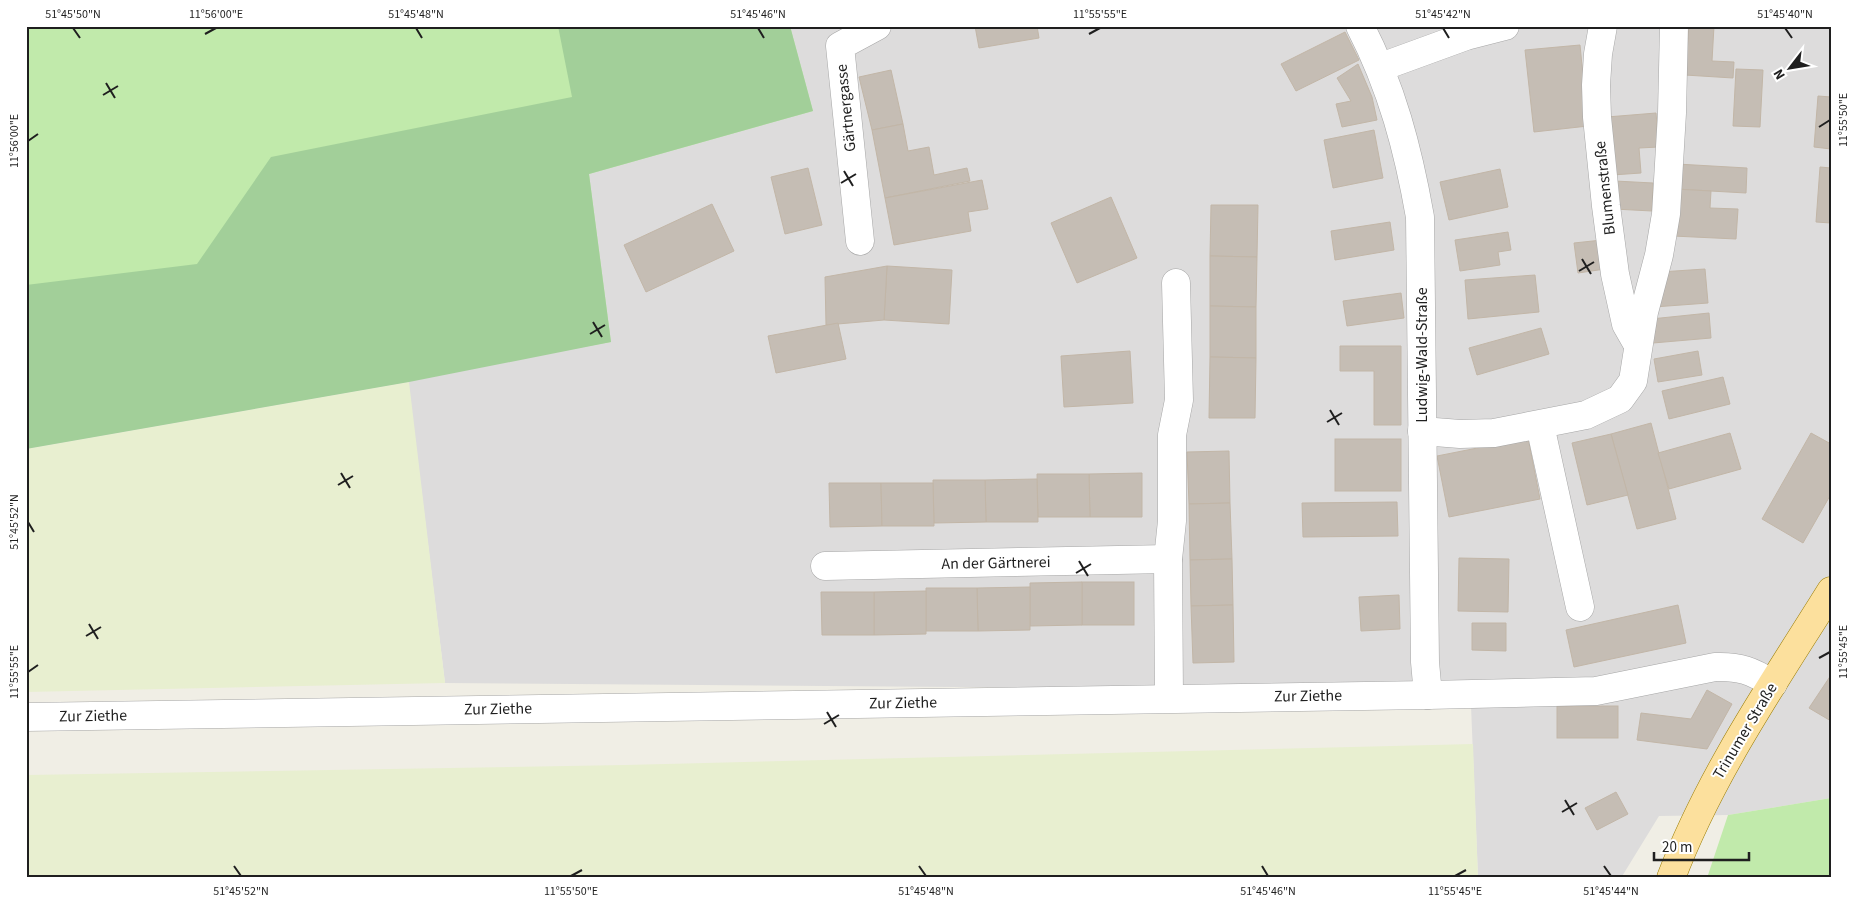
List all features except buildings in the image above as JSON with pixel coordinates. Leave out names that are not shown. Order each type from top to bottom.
[{"type":"main road","name":"Trinumer Straße","points":[[1671,878],[1700,808],[1773,684],[1831,591]]},
{"type":"street","name":"Gärtnergasse","points":[[860,242],[840,46],[877,26]]},
{"type":"street","name":"Ludwig-Wald-Straße","points":[[1360,26],[1381,67],[1394,102],[1407,151],[1420,217],[1422,250],[1425,662],[1428,695]]},
{"type":"street","points":[[1381,67],[1466,36],[1505,26]]},
{"type":"street","name":"Blumenstraße","points":[[1603,26],[1598,54],[1596,85],[1597,117],[1606,206],[1615,274],[1626,324],[1638,345]]},
{"type":"street","points":[[1422,431],[1460,434],[1494,433],[1540,425],[1586,414],[1620,399],[1633,381],[1644,312],[1659,255],[1666,214],[1672,113],[1674,26]]},
{"type":"street","points":[[1169,698],[1168,559],[1172,522],[1172,435],[1179,400],[1176,283]]},
{"type":"street","points":[[1540,425],[1580,607]]},
{"type":"street","name":"An der Gärtnerei","points":[[825,566],[1168,559]]},
{"type":"street","name":"Zur Ziethe","points":[[26,717],[1428,695],[1596,690],[1715,667],[1734,667],[1750,671],[1773,684]]},
{"type":"shaded area","points":[[26,26],[1831,26],[1831,798],[1728,815],[1659,816],[1621,878],[1478,878],[1470,681],[1191,689],[445,683],[408,382],[26,449]]},
{"type":"green space","points":[[26,26],[790,26],[813,111],[589,174],[611,342],[26,447]]},
{"type":"green space","points":[[558,26],[790,26],[813,111],[589,174],[611,342],[409,382],[26,449],[26,285],[197,264],[271,157],[572,97]]},
{"type":"green space","points":[[409,382],[445,683],[26,692],[26,449]]},
{"type":"green space","points":[[1473,744],[1478,878],[26,878],[26,775],[625,765]]},
{"type":"green space","points":[[1831,798],[1831,878],[1707,878],[1728,815]]}]
